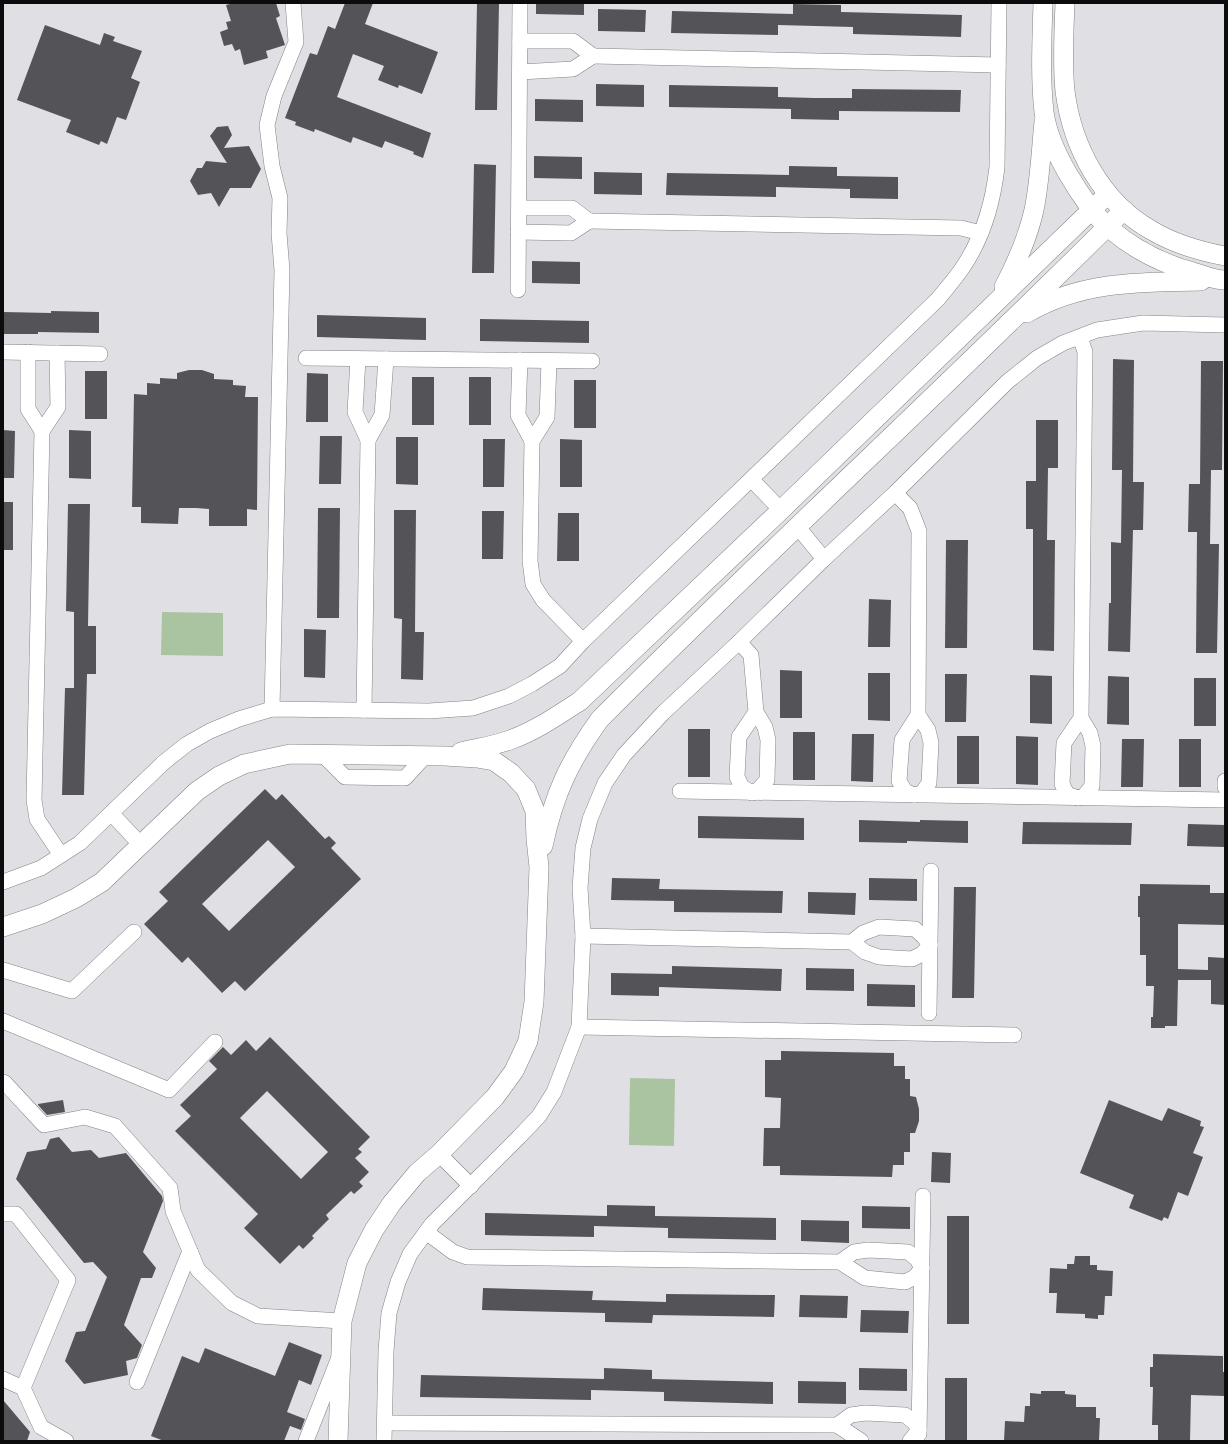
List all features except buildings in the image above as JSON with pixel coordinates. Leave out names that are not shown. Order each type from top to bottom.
[{"type":"main road","points":[[998,300],[1023,247],[1034,211],[1038,188],[1044,113],[1042,65],[1043,3]]},
{"type":"main road","points":[[1065,3],[1065,90],[1069,114],[1076,138],[1101,185],[1124,210],[1151,230],[1168,239],[1198,251],[1225,256]]},
{"type":"main road","points":[[1044,113],[1052,140],[1061,161],[1077,189],[1092,210],[1108,226],[1147,254],[1175,267],[1223,280]]},
{"type":"main road","points":[[445,756],[514,738],[531,731],[580,701],[781,510],[1108,194]]},
{"type":"main road","points":[[539,867],[548,823],[563,780],[585,741],[600,719],[797,526],[993,339],[1124,210]]},
{"type":"main road","points":[[993,339],[1024,315],[1043,304],[1072,293],[1100,286],[1129,283],[1223,280]]},
{"type":"main road","points":[[3,927],[42,914],[76,898],[102,882],[197,791],[219,776],[244,764],[290,754],[426,755],[478,758],[494,761],[511,773],[526,789],[535,811],[539,867],[534,1002],[528,1041],[514,1071],[495,1097],[439,1154],[417,1173],[392,1204],[374,1230],[358,1263],[342,1321],[338,1441]]},
{"type":"street","points":[[272,710],[282,270],[279,233],[280,198],[272,166],[267,125],[274,96],[296,42],[293,3]]},
{"type":"street","points":[[518,290],[520,3]]},
{"type":"street","points":[[3,882],[41,868],[80,843],[163,763],[186,744],[210,730],[239,719],[272,710],[429,711],[473,708],[509,696],[532,684],[560,666],[583,641],[752,480],[938,299],[962,269],[981,233],[990,206],[998,167],[999,3]]},
{"type":"street","points":[[520,41],[573,41],[593,56]]},
{"type":"street","points":[[520,72],[573,69],[593,56],[998,65]]},
{"type":"street","points":[[519,208],[572,208],[589,221]]},
{"type":"street","points":[[518,232],[571,233],[589,221],[961,228],[981,233]]},
{"type":"street","points":[[384,1441],[386,1423],[386,1350],[388,1313],[398,1282],[410,1254],[432,1224],[471,1186],[538,1116],[554,1092],[579,1027],[583,936],[580,888],[583,848],[590,819],[605,783],[624,755],[663,713],[739,642],[824,558],[896,493],[1007,382],[1037,358],[1063,343],[1097,330],[1143,323],[1225,325]]},
{"type":"street","points":[[1080,337],[1085,352],[1081,718],[1090,733],[1093,746],[1092,786],[1084,796],[1078,798],[1067,794],[1062,784],[1064,743],[1081,718]]},
{"type":"street","points":[[3,352],[100,354]]},
{"type":"street","points":[[28,352],[28,410],[42,430]]},
{"type":"street","points":[[57,353],[58,407],[42,430],[34,800],[37,819],[61,855]]},
{"type":"street","points":[[306,358],[592,361]]},
{"type":"street","points":[[358,359],[355,412],[368,440],[364,710]]},
{"type":"street","points":[[368,440],[382,415],[386,359]]},
{"type":"street","points":[[520,360],[518,415],[532,441],[530,561],[533,584],[543,600],[583,641]]},
{"type":"street","points":[[532,441],[547,417],[549,360]]},
{"type":"street","points":[[752,480],[781,510]]},
{"type":"street","points":[[896,493],[910,508],[919,531],[918,715],[902,740],[899,780],[904,790],[914,795],[922,793],[929,783],[931,743],[928,730],[918,715]]},
{"type":"street","points":[[797,526],[824,558]]},
{"type":"street","points":[[739,642],[751,655],[756,712],[765,727],[768,740],[767,780],[759,789],[752,793]]},
{"type":"street","points":[[752,793],[742,787],[737,777],[739,737],[756,712]]},
{"type":"street","points":[[1225,781],[1225,787]]},
{"type":"street","points":[[680,792],[1225,800]]},
{"type":"street","points":[[111,813],[141,845]]},
{"type":"street","points":[[929,1013],[931,871]]},
{"type":"street","points":[[852,942],[863,933],[880,927],[915,929],[930,945]]},
{"type":"street","points":[[3,970],[72,991],[134,932]]},
{"type":"street","points":[[583,936],[852,942],[865,952],[879,957],[912,959],[922,954],[930,945]]},
{"type":"street","points":[[3,1021],[169,1090],[216,1042]]},
{"type":"street","points":[[579,1027],[1014,1035]]},
{"type":"street","points":[[3,1082],[44,1125],[85,1117],[115,1126],[170,1188],[173,1211],[198,1270],[232,1303],[258,1316],[342,1321]]},
{"type":"street","points":[[439,1154],[471,1186]]},
{"type":"street","points":[[916,1438],[923,1196]]},
{"type":"street","points":[[3,1214],[16,1214],[68,1280],[23,1388]]},
{"type":"street","points":[[426,1232],[453,1252],[467,1257],[840,1262],[865,1278],[905,1282],[915,1277],[922,1268]]},
{"type":"street","points":[[840,1262],[854,1252],[868,1250],[908,1252],[917,1259],[922,1268]]},
{"type":"street","points":[[137,1382],[190,1251]]},
{"type":"street","points":[[306,1441],[340,1353]]},
{"type":"street","points":[[3,1379],[23,1388],[41,1428],[66,1441]]},
{"type":"street","points":[[837,1425],[851,1415],[865,1413],[905,1415],[914,1422],[916,1438]]},
{"type":"street","points":[[386,1423],[837,1425],[861,1441]]},
{"type":"green space","points":[[162,612],[223,613],[223,656],[161,655]]},
{"type":"green space","points":[[630,1078],[675,1079],[674,1146],[629,1145]]}]
